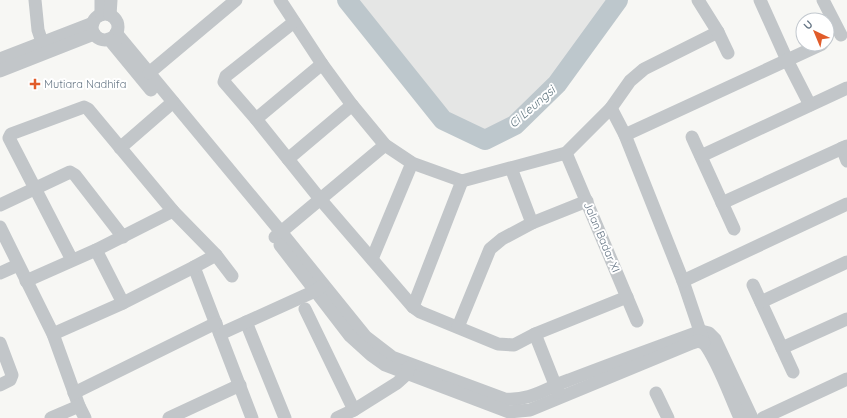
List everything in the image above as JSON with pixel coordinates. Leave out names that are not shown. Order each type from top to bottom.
[{"type":"street","points":[[35,0],[38,30],[42,42]]},
{"type":"street","points":[[0,59],[42,42],[99,22],[114,18],[117,22],[118,28],[113,36],[104,40],[98,38],[99,22],[101,0]]},
{"type":"street","points":[[0,71],[99,22],[111,0]]},
{"type":"street","points":[[149,73],[236,0]]},
{"type":"street","points":[[280,0],[322,64],[352,105],[385,145],[412,163],[462,181],[566,153],[611,108],[630,81],[644,69],[718,32]]},
{"type":"street","points":[[698,0],[718,32],[728,53]]},
{"type":"street","points":[[760,0],[787,60],[810,105]]},
{"type":"street","points":[[823,0],[844,34]]},
{"type":"street","points":[[294,22],[225,78],[224,80],[226,85],[256,119],[320,199],[413,307],[420,312],[498,344],[514,345],[535,334],[627,297]]},
{"type":"street","points":[[113,36],[149,73],[170,105]]},
{"type":"street","points":[[113,36],[278,234],[320,288],[366,337],[408,368],[510,415],[530,410],[692,343],[698,342],[709,333],[715,339],[752,418]]},
{"type":"street","points":[[626,135],[804,52]]},
{"type":"street","points":[[256,119],[322,64]]},
{"type":"street","points":[[701,156],[847,88]]},
{"type":"street","points":[[120,148],[170,105]]},
{"type":"street","points":[[288,159],[352,105]]},
{"type":"street","points":[[72,260],[9,138],[11,134],[84,107],[88,109],[173,211],[216,255],[232,276]]},
{"type":"street","points":[[611,108],[626,135],[684,281],[703,337],[740,418]]},
{"type":"street","points":[[692,137],[734,229]]},
{"type":"street","points":[[278,234],[385,145]]},
{"type":"street","points":[[722,203],[844,147],[847,161]]},
{"type":"street","name":"Jalan Badar XI","points":[[566,153],[637,321]]},
{"type":"street","points":[[372,259],[412,163]]},
{"type":"street","points":[[511,168],[532,223]]},
{"type":"street","points":[[0,205],[66,173],[73,173],[123,237]]},
{"type":"street","points":[[413,307],[462,181]]},
{"type":"street","points":[[458,327],[490,249],[502,239],[532,223],[586,202]]},
{"type":"street","points":[[684,281],[847,204]]},
{"type":"street","points":[[26,281],[96,250],[173,211]]},
{"type":"street","points":[[0,227],[53,334],[85,418]]},
{"type":"street","points":[[96,250],[123,304]]},
{"type":"street","points":[[53,334],[123,304],[216,255]]},
{"type":"street","points":[[761,302],[847,262]]},
{"type":"street","points":[[0,273],[18,265]]},
{"type":"street","points":[[194,267],[252,418]]},
{"type":"street","points":[[753,285],[793,372]]},
{"type":"street","points":[[51,418],[77,400],[218,328],[246,322],[320,288]]},
{"type":"street","points":[[305,309],[354,410]]},
{"type":"street","points":[[782,348],[847,319]]},
{"type":"street","points":[[246,322],[285,418]]},
{"type":"street","points":[[535,334],[560,397]]},
{"type":"street","points":[[408,368],[505,399],[516,400],[528,398],[556,384],[703,337]]},
{"type":"street","points":[[0,343],[12,375],[10,380],[0,385]]},
{"type":"street","points":[[337,418],[354,410],[397,383],[408,368]]},
{"type":"street","points":[[763,418],[847,379]]},
{"type":"street","points":[[169,418],[240,385]]},
{"type":"street","points":[[656,393],[663,417]]},
{"type":"shaded area","points":[[347,0],[618,0],[560,81],[515,125],[485,140],[443,120]]},
{"type":"waterway","name":"Ci Leungsi","points":[[347,0],[443,120],[485,140],[515,125],[557,84],[618,0]]},
{"type":"place","name":"Mutiara Nadhifa","points":[[35,84]]}]
